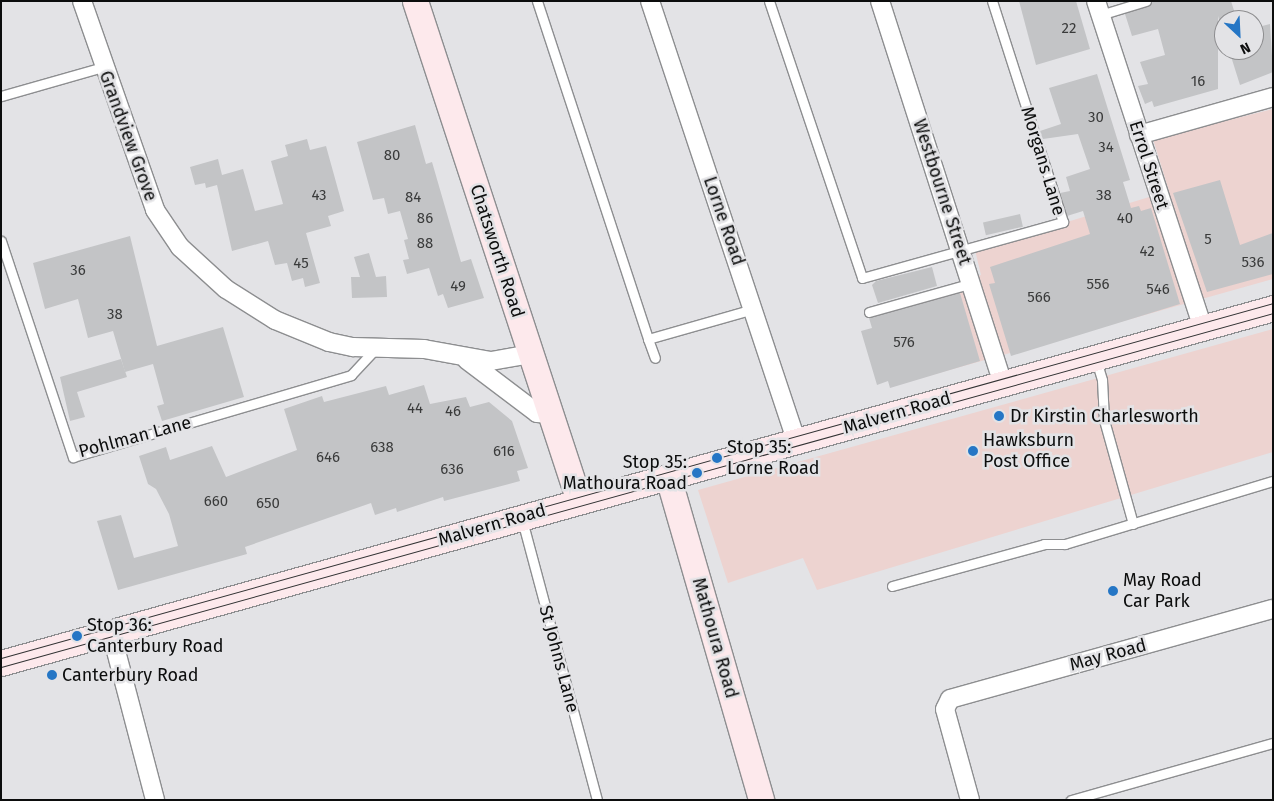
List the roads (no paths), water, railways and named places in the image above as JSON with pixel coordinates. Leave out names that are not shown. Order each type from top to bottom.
[{"type":"main road","name":"Chatsworth Road","points":[[415,1],[580,501]]},
{"type":"main road","name":"Malvern Road","points":[[1,663],[1273,308]]},
{"type":"main road","name":"Mathoura Road","points":[[668,477],[761,800]]},
{"type":"street","name":"Grandview Grove","points":[[82,1],[146,192],[180,247],[226,289],[275,320],[329,342],[375,349],[424,348],[467,360],[502,362],[531,354]]},
{"type":"street","name":"Lorne Road","points":[[650,1],[754,309],[796,441]]},
{"type":"street","name":"Westbourne Street","points":[[880,1],[1003,383]]},
{"type":"street","name":"Errol Street","points":[[1098,8],[1203,328]]},
{"type":"street","points":[[1139,135],[1273,97]]},
{"type":"street","name":"Grandview Grove","points":[[467,360],[537,413],[551,414]]},
{"type":"street","name":"May Road","points":[[970,800],[945,703],[956,696],[1273,609]]},
{"type":"street","points":[[111,632],[155,800]]},
{"type":"lane","points":[[537,1],[655,358]]},
{"type":"lane","points":[[768,1],[862,278],[962,251]]},
{"type":"lane","name":"Morgans Lane","points":[[962,251],[1063,222],[992,1]]},
{"type":"lane","points":[[1098,8],[1146,1]]},
{"type":"lane","points":[[1,96],[103,67]]},
{"type":"lane","name":"Pohlman Lane","points":[[1,241],[73,457],[352,375],[375,349]]},
{"type":"lane","points":[[869,312],[972,283]]},
{"type":"lane","points":[[648,339],[754,309]]},
{"type":"lane","points":[[1095,358],[1102,380],[1104,420],[1132,524]]},
{"type":"lane","points":[[892,586],[1044,544],[1065,544],[1162,517],[1179,507],[1273,481]]},
{"type":"lane","name":"St Johns Lane","points":[[521,518],[596,800]]},
{"type":"lane","points":[[1071,800],[1273,743]]},
{"type":"tram line","points":[[1,658],[1273,303]]},
{"type":"tram line","points":[[1,667],[1273,313]]},
{"type":"place","name":"Dr Kirstin Charlesworth","points":[[999,416]]},
{"type":"place","name":"Hawksburn Post Office","points":[[973,451]]},
{"type":"place","name":"Stop 35: Lorne Road","points":[[717,458]]},
{"type":"place","name":"Stop 35: Mathoura Road","points":[[697,473]]},
{"type":"place","name":"May Road Car Park","points":[[1113,591]]},
{"type":"place","name":"Stop 36: Canterbury Road","points":[[77,636]]},
{"type":"place","name":"Canterbury Road","points":[[52,675]]}]
